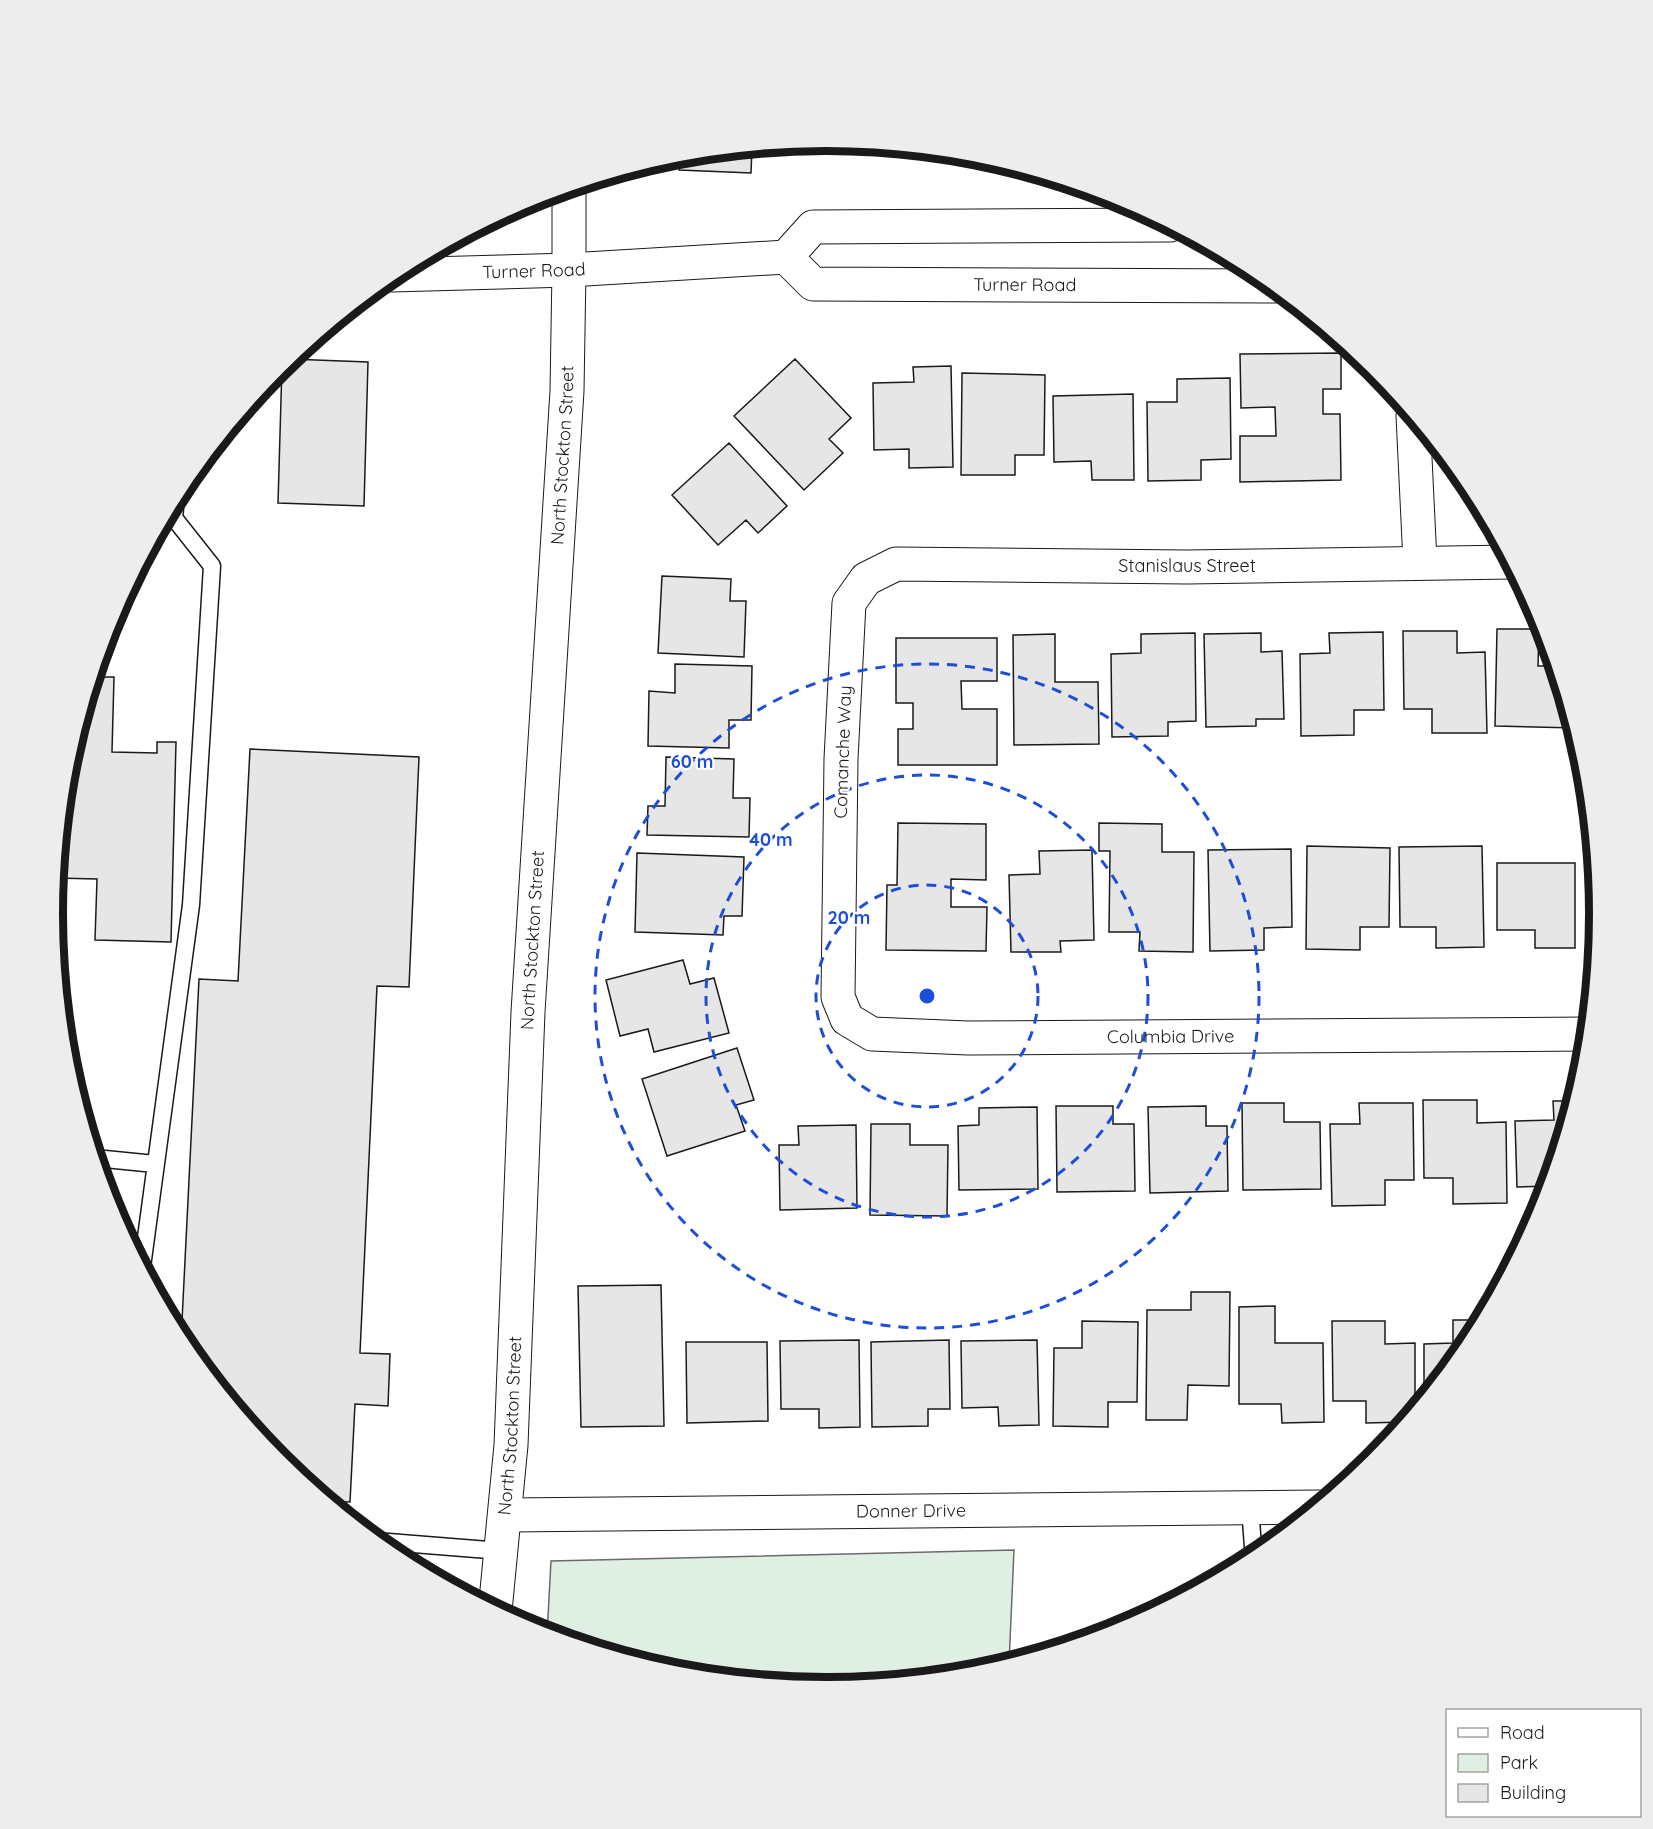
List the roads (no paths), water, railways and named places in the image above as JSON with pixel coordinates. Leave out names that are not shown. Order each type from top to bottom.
[{"type":"street","name":"North Stockton Street","points":[[496,1602],[511,1445],[528,1012],[567,391],[569,196]]},
{"type":"street","points":[[786,257],[813,227],[1153,225]]},
{"type":"street","name":"Turner Road","points":[[411,274],[569,270],[786,257],[813,285],[1259,286]]},
{"type":"street","points":[[1414,427],[1420,562]]},
{"type":"street","name":"Stanislaus Street","points":[[866,579],[896,564],[1187,567],[1503,562]]},
{"type":"street","name":"Comanche Way","points":[[839,931],[841,759],[849,603],[866,579]]},
{"type":"street","name":"Columbia Drive","points":[[839,931],[838,997],[847,1019],[872,1034],[980,1038],[1580,1034]]},
{"type":"street","name":"Donner Drive","points":[[505,1515],[1307,1507]]},
{"type":"lane","points":[[144,1255],[191,904],[212,566],[174,518]]},
{"type":"lane","points":[[104,1159],[155,1164]]},
{"type":"lane","points":[[1250,1507],[1253,1548]]},
{"type":"lane","points":[[393,1542],[501,1551]]}]
